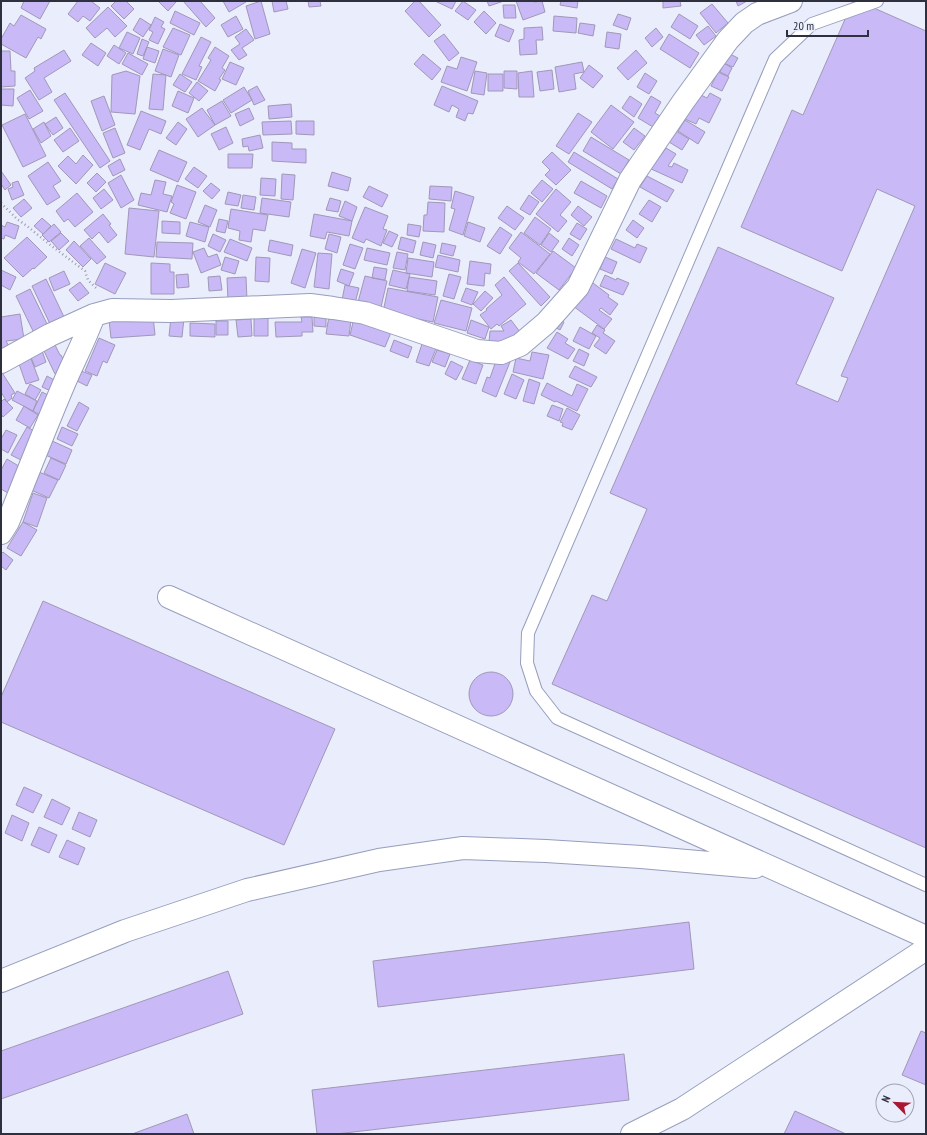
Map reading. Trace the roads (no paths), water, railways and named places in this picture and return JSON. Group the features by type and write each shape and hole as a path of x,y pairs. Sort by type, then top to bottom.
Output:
{"street":[{"path":"1,362 50,335 103,312 171,311 310,305 365,314 477,351 501,353 520,345 546,323 578,288 630,180 683,102 728,40 744,23 757,14 791,1"},
{"path":"1,533 8,522 64,384 87,334 103,312"},
{"path":"169,597 926,937"},
{"path":"1,981 126,930 247,890 379,860 463,848 641,857 772,868"},
{"path":"632,1134 682,1109 926,949"}],"lane":[{"path":"877,1 812,24 775,59 528,633 527,663 536,692 557,718 926,885"}]}
